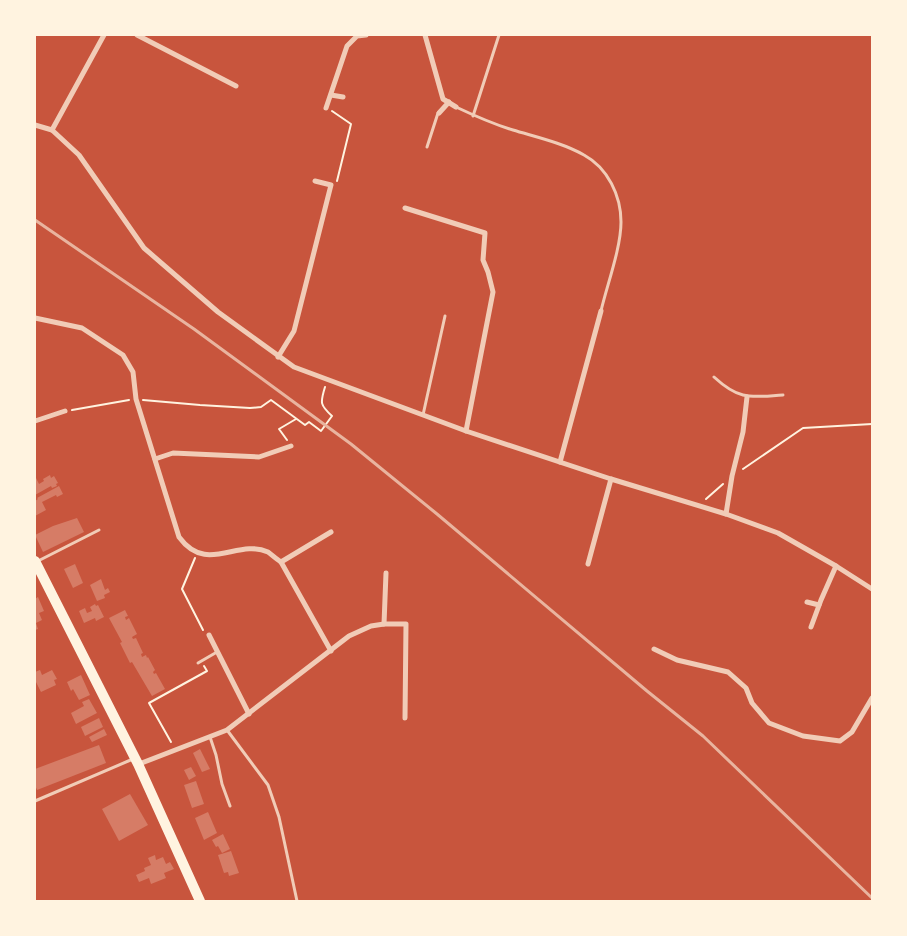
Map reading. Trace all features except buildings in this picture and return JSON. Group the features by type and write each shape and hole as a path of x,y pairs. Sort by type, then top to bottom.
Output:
{"main road":[{"path":"35,562 136,761 200,901"}],"street":[{"path":"52,130 104,35"},
{"path":"137,35 236,86"},
{"path":"326,108 347,46 357,36 366,35"},
{"path":"425,35 443,99 456,107"},
{"path":"331,95 343,97"},
{"path":"438,113 449,102"},
{"path":"35,125 52,130 79,155 144,248 218,312 294,367 466,431 611,479 726,514 778,533 872,588"},
{"path":"278,357 294,331 331,185 315,180"},
{"path":"406,208 485,233 483,260 493,292 466,431"},
{"path":"560,462 601,311"},
{"path":"35,318 82,328 122,355 133,372 136,399 179,537 186,547 197,553 217,554 255,550 267,552 280,562 331,651"},
{"path":"726,514 732,476 744,432 747,397"},
{"path":"35,421 65,411"},
{"path":"155,460 173,453 259,457 291,446"},
{"path":"588,564 611,479"},
{"path":"280,562 331,532"},
{"path":"812,627 819,605 836,566"},
{"path":"384,624 386,573"},
{"path":"807,602 819,605"},
{"path":"136,761 176,750 228,730 349,636 371,626 406,624 404,718"},
{"path":"209,635 249,714"},
{"path":"654,649 677,660 728,672 746,688 752,703 768,723 803,736 840,741 852,732 872,698"}],"lane":[{"path":"473,116 499,35"},
{"path":"456,107 484,121 586,155 600,168 612,184 620,203 621,224 601,311"},
{"path":"427,147 438,113"},
{"path":"423,415 444,316"},
{"path":"714,377 726,388 747,397 783,395"},
{"path":"35,562 99,530"},
{"path":"200,662 217,652"},
{"path":"228,730 268,785 279,818 297,901"},
{"path":"210,737 222,784 230,806"},
{"path":"35,801 136,761"}],"path":[{"path":"326,108 351,124 336,182 331,185"},
{"path":"65,411 136,399 250,408 261,407 271,400 305,425 309,422 321,431 332,416 322,407 321,399 327,380"},
{"path":"291,446 279,429 296,419"},
{"path":"699,506 732,476 802,428 872,424"},
{"path":"197,553 182,589 202,630 209,635"},
{"path":"176,750 149,703 207,671 200,662"}],"railway":[{"path":"35,220 194,329 351,444 703,736 872,898"}]}
